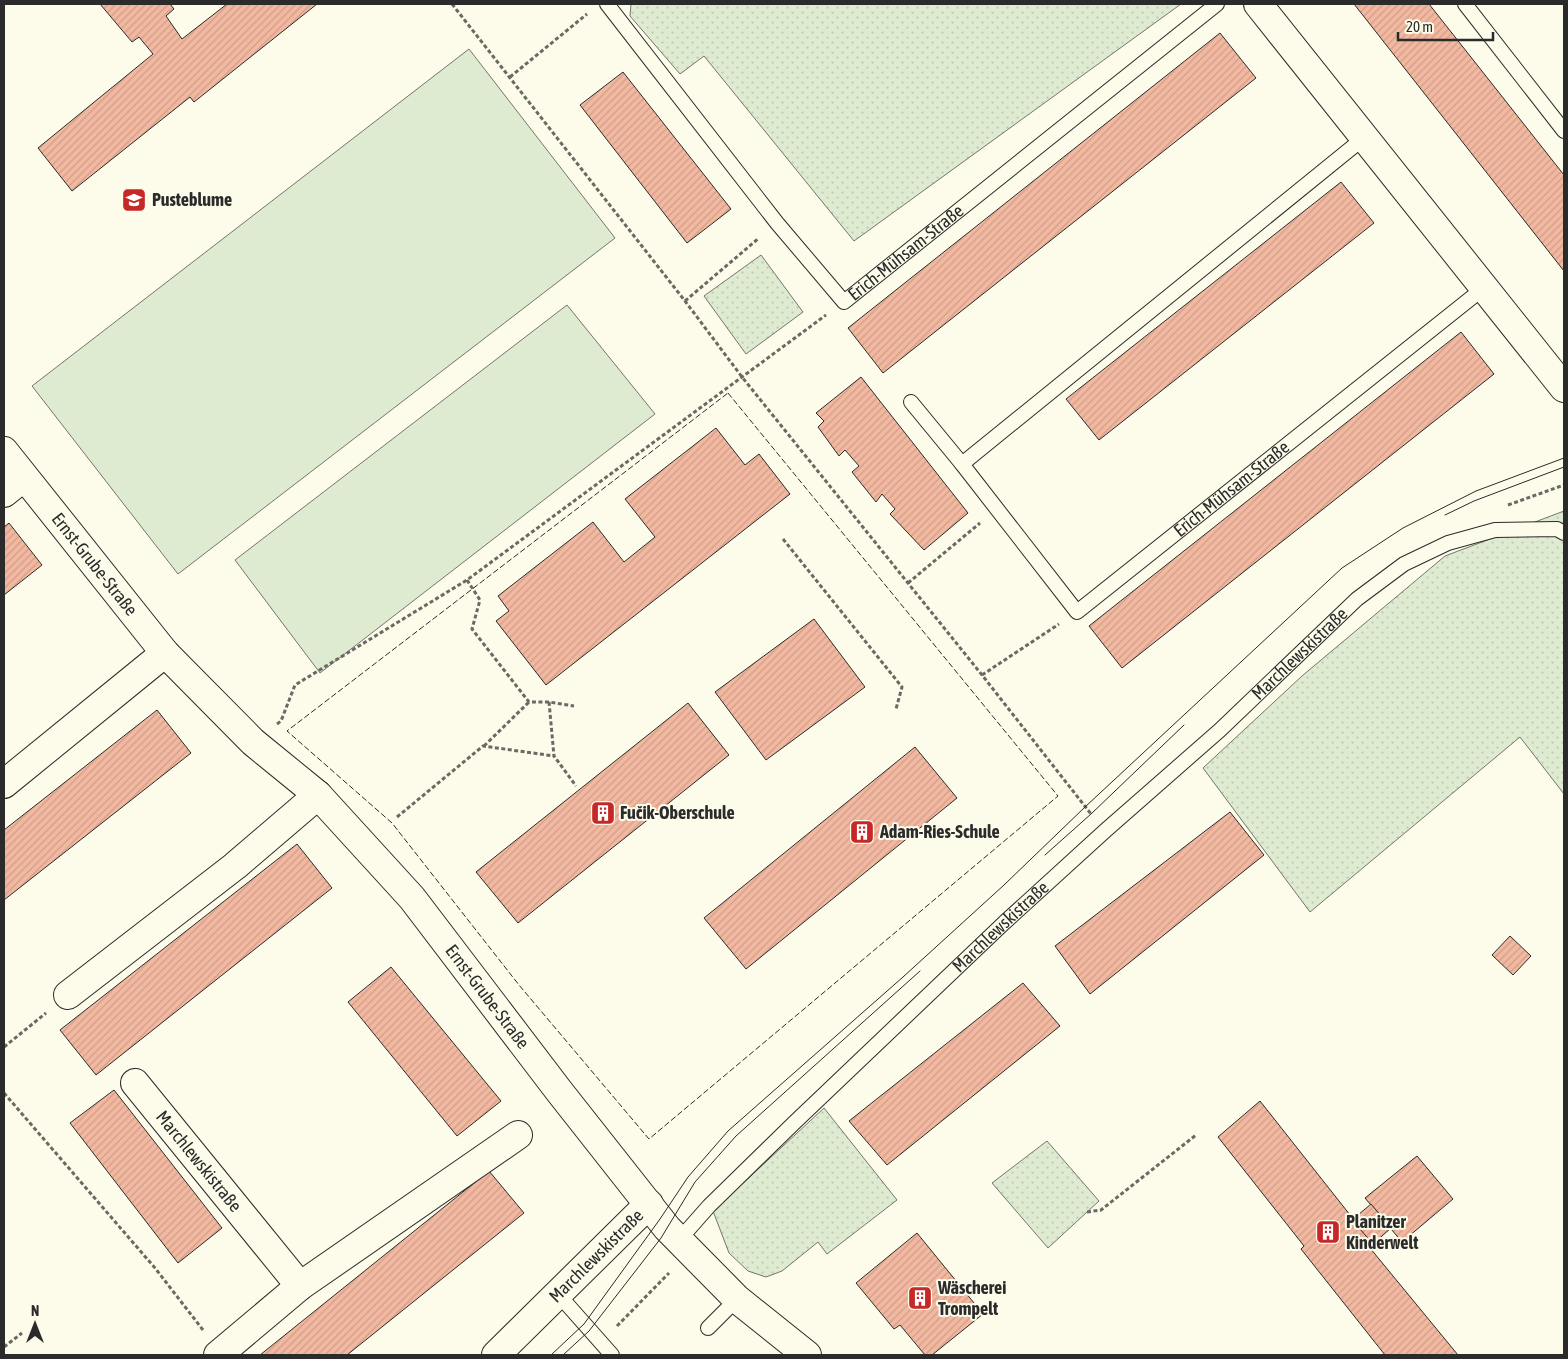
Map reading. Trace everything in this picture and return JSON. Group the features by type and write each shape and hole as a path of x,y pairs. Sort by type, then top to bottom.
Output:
{"street":[{"path":"1258,4 1564,386"},
{"name":"Ernst-Grube-Straße","path":"4,451 14,485 165,652 253,742 318,795 412,898 558,1091 649,1204"},
{"path":"4,784 165,652"},
{"path":"68,995 235,866 318,795"},
{"name":"Marchlewskistraße","path":"135,1083 300,1286"},
{"path":"219,1354 300,1286 518,1135"},
{"name":"Marchlewskistraße","path":"496,1355 649,1204 667,1228 679,1240"},
{"path":"679,1240 737,1299 807,1355"}],"lane":[{"name":"Erich-Mühsam-Straße","path":"607,4 777,223 844,302 1217,4"},
{"path":"1464,4 1564,131"},
{"path":"962,464 1365,137"},
{"name":"Erich-Mühsam-Straße","path":"1078,612 1485,287"},
{"path":"911,402 1078,612"},
{"name":"Marchlewskistraße","path":"679,1240 710,1206 795,1122 1005,922 1220,730 1357,598 1404,564 1448,543 1495,530 1557,529 1564,533"},
{"path":"558,1294 612,1355"},
{"path":"708,1328 737,1299"}],"path":[{"path":"452,4 685,301 742,377 982,675 1084,807 1106,830"},
{"path":"510,77 592,10"},
{"path":"685,301 777,223"},
{"path":"253,742 281,721 295,685 468,580 844,302"},
{"path":"1495,530 1494,510 1564,485"},
{"path":"908,583 998,509"},
{"path":"783,539 902,687 896,709"},
{"path":"468,580 480,600 472,629 529,702"},
{"path":"982,675 1078,612"},
{"path":"396,817 483,746 529,702 549,702 574,706"},
{"path":"549,702 554,756 576,786"},
{"path":"483,746 554,756"},
{"path":"4,1047 68,995"},
{"path":"4,1093 155,1268 219,1354"},
{"path":"1087,1212 1101,1210 1196,1135"},
{"path":"599,1342 676,1266 679,1240"},
{"path":"4,1346 22,1332"}],"green space":[{"path":"631,4 1181,4 854,241 704,56 680,74 630,16"},
{"path":"469,49 615,238 178,574 32,386"},
{"path":"761,255 803,312 746,354 704,296"},
{"path":"567,305 655,414 320,673 235,560"},
{"path":"1564,511 1564,794 1520,737 1310,912 1203,768 1302,676 1445,556"},
{"path":"824,1108 897,1200 827,1254 818,1242 782,1271 766,1277 748,1271 729,1253 713,1211"},
{"path":"1047,1141 1099,1201 1048,1248 992,1183"}],"building":[{"path":"100,4 170,4 174,9 166,16 182,39 227,4 317,4 194,102 190,97 72,191 38,148 153,54 139,37 132,42"},
{"path":"1354,4 1429,4 1564,175 1564,271"},
{"path":"1220,33 1256,78 883,373 848,328"},
{"path":"623,72 731,209 687,243 580,105"},
{"path":"1341,182 1374,223 1099,440 1066,399"},
{"path":"1461,332 1494,374 1122,668 1089,626"},
{"path":"861,377 968,513 924,550 890,514 895,509 882,494 876,502 852,472 859,466 845,450 839,456 818,427 824,421 816,413"},
{"path":"716,428 745,465 759,454 790,494 546,685 496,621 509,611 498,596 593,522 624,562 655,537 625,499"},
{"path":"9,523 42,565 4,595 4,527"},
{"path":"814,619 865,687 766,760 715,692"},
{"name":"Fučik-Oberschule","path":"688,703 729,755 518,923 476,872"},
{"path":"157,710 191,753 4,900 4,830"},
{"name":"Adam-Ries-Schule","path":"915,747 957,798 746,969 704,918"},
{"path":"1230,812 1264,855 1090,994 1055,946"},
{"path":"297,844 332,888 96,1075 60,1030"},
{"path":"1510,936 1531,956 1513,975 1492,955"},
{"path":"391,967 501,1101 457,1136 348,1002"},
{"path":"1023,983 1060,1026 887,1165 849,1121"},
{"path":"114,1090 222,1228 178,1263 70,1123"},
{"name":"Planitzer Kinderwelt","path":"1260,1101 1373,1244 1370,1248 1458,1355 1385,1355 1301,1249 1304,1246 1218,1137"},
{"path":"1417,1156 1453,1199 1402,1242 1365,1198"},
{"path":"489,1171 524,1213 347,1355 260,1355"},
{"path":"1371,1204 1391,1228 1373,1244 1352,1220"},
{"name":"Wäscherei Trompelt","path":"917,1233 983,1314 932,1355 925,1355 900,1325 894,1329 856,1283"}],"tram line":[{"path":"551,1355 584,1324 688,1177 728,1131 1004,885 1342,568 1403,528 1476,491 1564,458"},
{"path":"1445,515 1474,501 1564,467"},
{"path":"1045,855 1184,725"},
{"path":"563,1355 589,1331 661,1238 695,1182 736,1136 920,971"}],"fence":[{"path":"728,393 1058,796 649,1139 519,985 392,823 287,731 728,393"}],"place":[{"name":"Pusteblume","path":"134,200"},
{"name":"Fučik-Oberschule","path":"603,813"},
{"name":"Adam-Ries-Schule","path":"862,832"},
{"name":"Planitzer Kinderwelt","path":"1328,1232"},
{"name":"Wäscherei Trompelt","path":"920,1298"}]}
